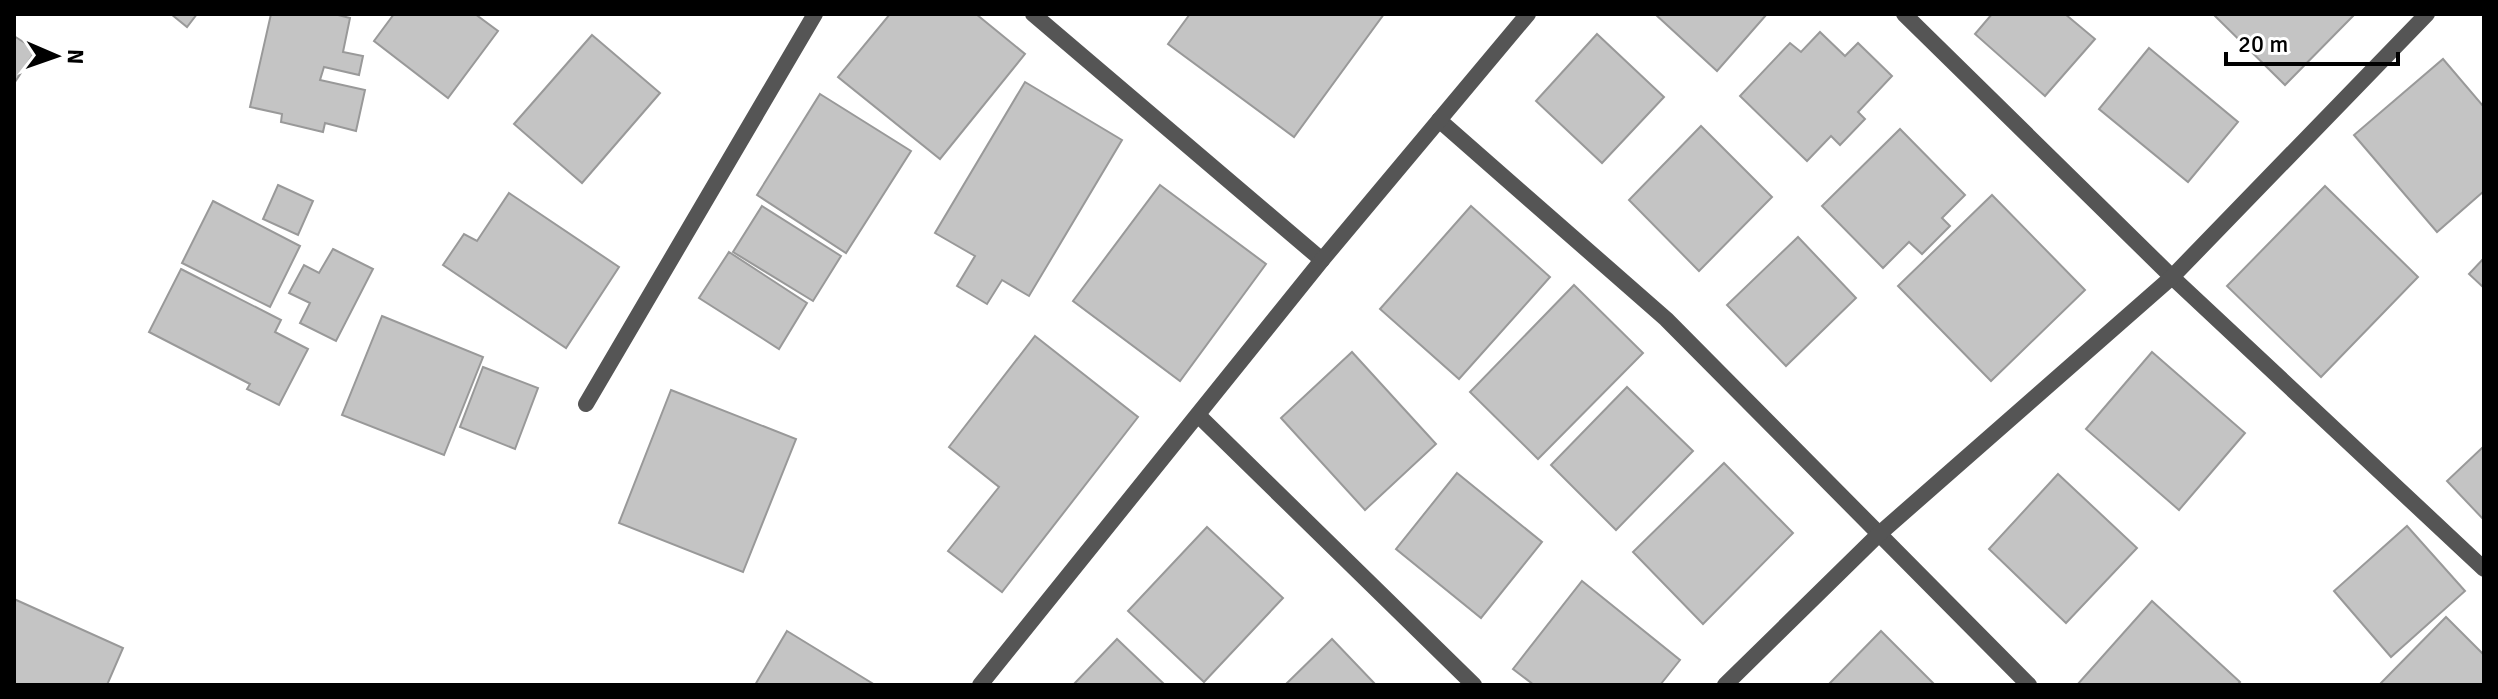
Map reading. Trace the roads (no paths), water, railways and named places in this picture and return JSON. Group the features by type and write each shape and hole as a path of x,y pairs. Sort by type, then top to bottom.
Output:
{"street":[{"path":"586,404 815,14"},
{"path":"1033,14 1322,260"},
{"path":"980,685 1322,260 1528,14"},
{"path":"1904,14 2172,277 2484,569"},
{"path":"1725,685 1878,535 2172,277 2427,14"},
{"path":"1439,120 1666,319 2029,685"},
{"path":"1198,415 1474,685"}]}
